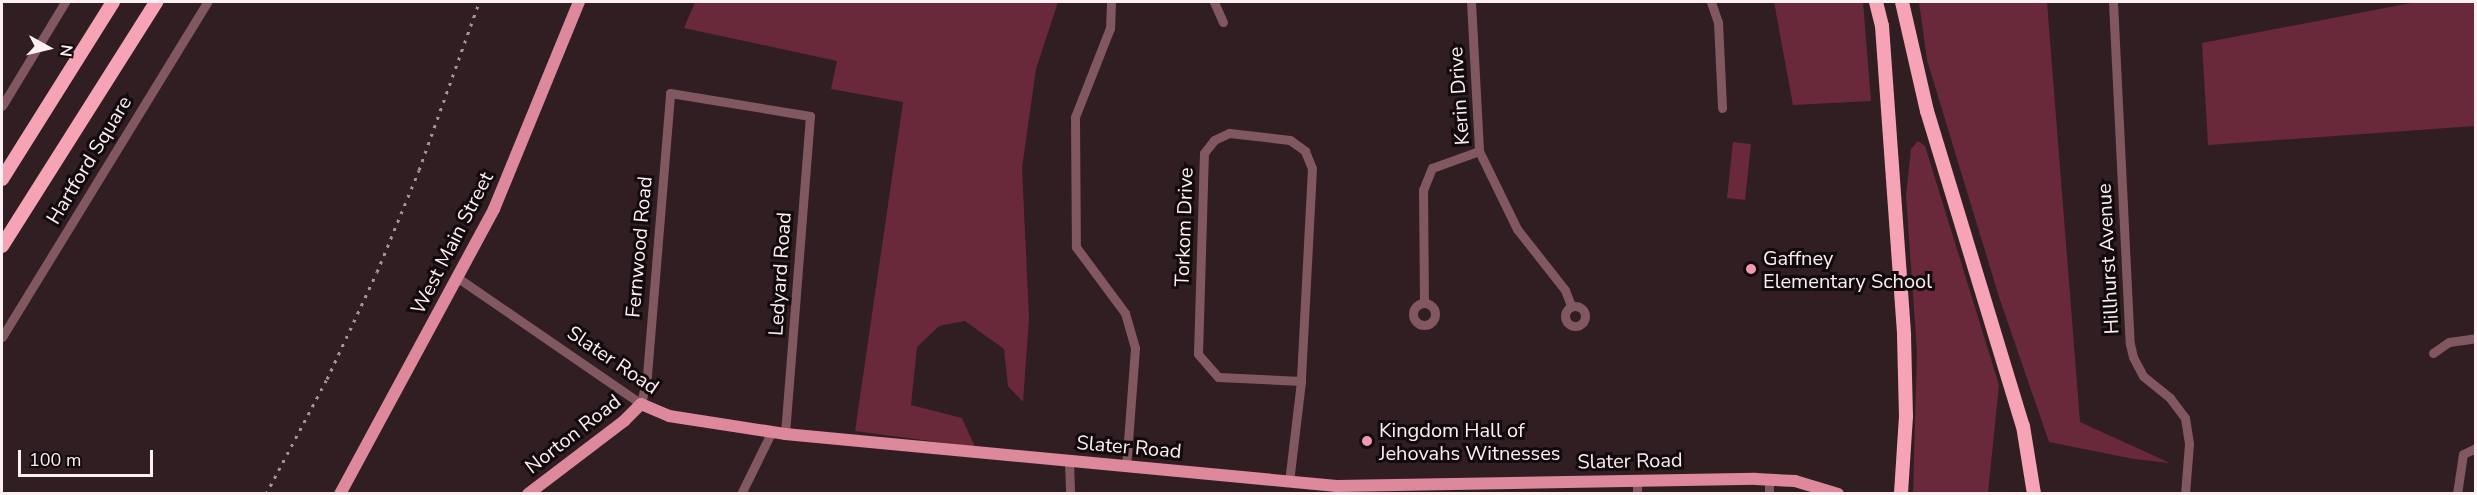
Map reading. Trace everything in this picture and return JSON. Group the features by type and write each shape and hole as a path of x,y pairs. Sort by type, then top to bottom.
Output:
{"highway":[{"path":"2,179 113,2"},
{"path":"2,246 156,2"},
{"path":"1876,2 1882,26"},
{"path":"1884,2 1882,26 1906,365 1906,435 1901,494"},
{"path":"1902,2 1927,111 2023,426 2034,494"}],"main road":[{"name":"West Main Street","path":"340,494 499,200 579,2"},
{"name":"Slater Road","path":"641,404 669,416 771,433 1355,490 1637,487 1769,479 1810,484 1838,494"},
{"name":"Norton Road","path":"528,494 624,421 641,404"}],"street":[{"path":"2,106 65,2"},
{"name":"Hartford Square","path":"2,337 207,2"},
{"path":"1112,2 1110,28 1075,117 1076,247 1125,313 1135,348 1126,467"},
{"path":"1214,2 1223,22"},
{"name":"Kerin Drive","path":"1471,2 1479,151 1518,229 1565,290 1571,306"},
{"path":"1711,2 1718,22 1722,108"},
{"name":"Hillhurst Avenue","path":"2113,2 2130,344 2133,357 2143,376 2170,398 2185,418 2189,444 2185,494"},
{"name":"Fernwood Road","path":"641,404 647,375 670,93 810,116"},
{"name":"Ledyard Road","path":"785,434 810,116"},
{"name":"Torkom Drive","path":"1289,482 1301,381 1312,168 1305,151 1290,140 1228,133 1214,140 1204,153 1198,354 1218,377 1301,381"},
{"path":"1424,303 1422,190 1432,168 1479,151"},
{"name":"Slater Road","path":"458,278 641,404"},
{"path":"2433,353 2449,342 2475,338"},
{"path":"741,494 771,433"},
{"path":"2457,494 2463,454 2475,448"},
{"path":"1069,461 1070,494"},
{"path":"1769,479 1769,494"}],"shaded area":[{"path":"695,2 1058,2 1036,69 1022,168 1029,318 1023,402 1008,386 1004,349 965,321 939,326 917,347 911,405 962,418 975,447 855,431 903,102 831,89 837,61 684,28"},
{"path":"1774,2 1863,2 1871,101 1793,105"},
{"path":"1919,2 2047,2 2080,422 2170,463 2134,459 2049,442 1999,297 1927,60"},
{"path":"2416,2 2475,2 2475,126 2208,145 2202,43"},
{"path":"1918,141 1925,146 1999,385 1988,493 1913,493 1917,352 1906,195 1911,149"},
{"path":"1733,142 1751,144 1745,200 1727,198"}],"railway":[{"path":"266,494 327,379 377,272 419,170 479,2"}],"place":[{"name":"Gaffney Elementary School","path":"1751,269"},
{"name":"Kingdom Hall of Jehovahs Witnesses","path":"1367,441"}]}
